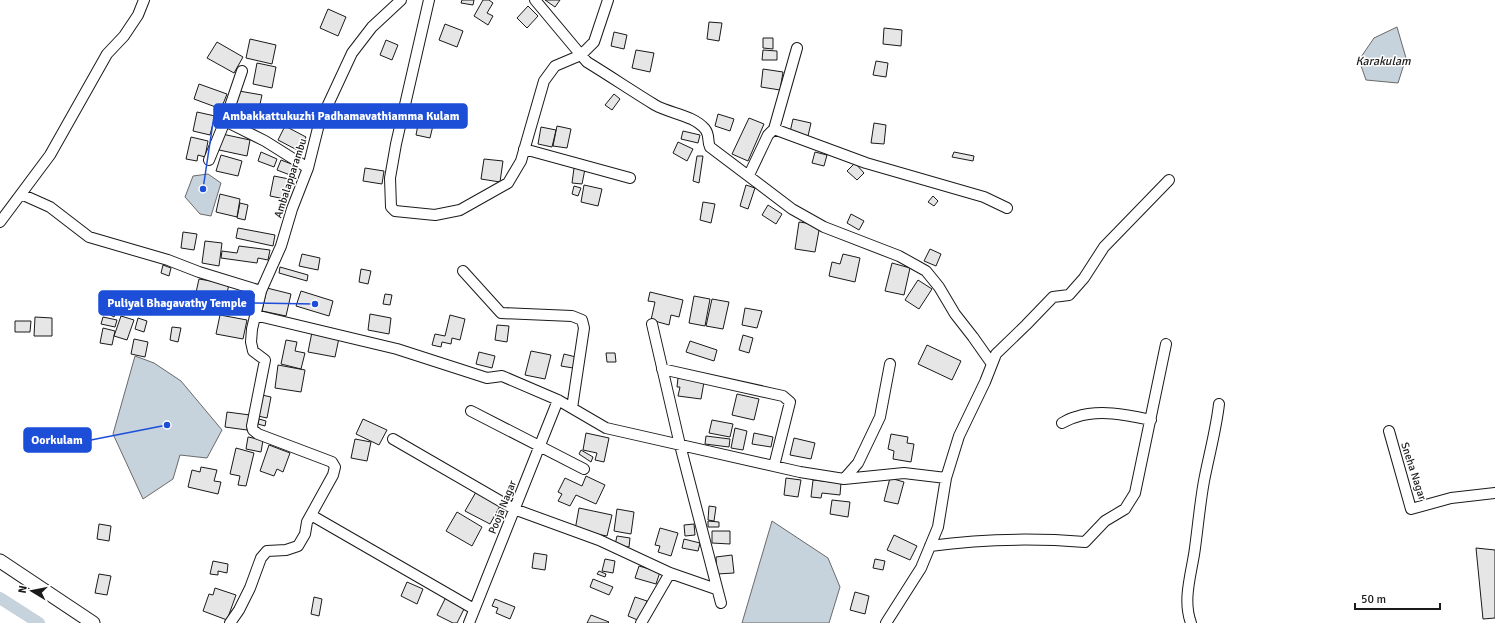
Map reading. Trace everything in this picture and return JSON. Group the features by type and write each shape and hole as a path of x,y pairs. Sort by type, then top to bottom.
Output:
{"street":[{"path":"0,222 50,155 107,54 124,36 138,15 144,0"},
{"name":"Ambalapparambu","path":"311,515 333,475 335,467 332,462 258,434 253,430 252,426 265,360 253,351 251,342 252,329 261,291 281,246 292,208 308,168 319,124 352,53 372,27 401,0"},
{"path":"429,0 396,144 390,178 391,207 395,211 435,215 460,210 508,184 521,161 544,81 555,66 581,55 594,42 608,0"},
{"path":"535,0 587,62 657,106 693,120 707,132 710,147 792,208 824,228 899,256 926,271 939,287 955,314 973,336 992,364"},
{"path":"749,175 768,135 774,129 797,48"},
{"path":"209,160 225,121 242,71"},
{"path":"225,121 264,141 308,168"},
{"path":"774,129 866,163 984,197 1007,208"},
{"path":"524,149 630,178"},
{"path":"886,623 920,568 938,527 946,478 959,436 996,354 1026,326 1053,297 1069,295 1084,278 1104,247 1169,180"},
{"path":"21,194 50,207 89,237 168,260 200,272 261,291"},
{"path":"463,271 501,313 572,316 582,320 584,328 572,408"},
{"path":"256,315 397,349 487,378 502,376 558,400 606,428 800,472 844,479 904,473 946,478"},
{"path":"652,324 680,445 716,589 721,603"},
{"path":"930,546 955,542 1046,539 1085,542 1105,521 1125,509 1135,493 1166,344"},
{"path":"844,479 858,463 880,417 890,364"},
{"path":"662,369 783,396 790,402 774,466"},
{"name":"Pooja Nagar","path":"469,623 558,400"},
{"path":"1191,623 1188,616 1188,587 1201,498 1220,404"},
{"path":"471,411 584,469"},
{"path":"1062,423 1076,417 1095,414 1121,414 1151,420"},
{"name":"Sneha Nagar","path":"1388,431 1411,509 1451,498 1495,493"},
{"path":"392,439 514,509 599,540 670,573 716,589"},
{"path":"230,623 239,610 250,588 261,558 268,551 286,550 298,546 305,534 307,522 311,515 474,610"},
{"path":"0,561 93,623"},
{"path":"641,623 670,573"}],"water":[{"name":"Karakulam","path":"1397,27 1406,58 1398,83 1366,80 1359,60 1374,38"},
{"path":"208,174 221,183 211,216 200,214 185,197 193,176"},
{"path":"135,356 154,363 181,381 222,430 207,458 180,455 173,479 143,499 113,434"},
{"path":"772,521 828,558 840,587 829,623 742,623"}],"building":[{"path":"462,0 474,0 473,5 461,3"},
{"path":"483,0 489,0 493,3 487,13 493,16 488,25 474,16"},
{"path":"545,0 560,0 555,7"},
{"path":"528,6 538,16 527,28 517,18"},
{"path":"328,9 346,17 338,36 320,28"},
{"path":"709,22 722,23 719,41 707,39"},
{"path":"445,24 463,31 457,47 439,40"},
{"path":"884,28 902,30 901,46 883,44"},
{"path":"614,32 627,35 624,49 611,46"},
{"path":"763,38 773,38 773,49 763,48"},
{"path":"250,39 276,45 272,64 246,58"},
{"path":"386,40 398,45 392,60 380,55"},
{"path":"217,42 243,57 234,73 207,58"},
{"path":"636,50 654,53 650,72 632,68"},
{"path":"763,50 777,51 777,60 762,60"},
{"path":"876,61 888,63 886,77 873,75"},
{"path":"257,63 276,67 272,88 253,84"},
{"path":"763,69 783,72 780,90 761,87"},
{"path":"199,84 227,94 221,109 194,99"},
{"path":"239,91 262,95 257,118 234,113"},
{"path":"614,94 620,99 612,110 605,105"},
{"path":"197,112 215,116 210,135 193,131"},
{"path":"420,114 435,117 430,138 416,135"},
{"path":"718,114 734,119 730,131 715,126"},
{"path":"749,118 764,124 748,161 732,154"},
{"path":"793,119 811,123 808,136 790,132"},
{"path":"874,123 886,125 884,144 871,143"},
{"path":"285,126 306,137 299,151 278,140"},
{"path":"557,126 571,129 567,148 553,146"},
{"path":"541,127 556,130 552,147 538,144"},
{"path":"683,131 700,135 698,143 681,139"},
{"path":"222,134 250,140 247,156 219,150"},
{"path":"191,137 208,141 205,157 198,155 197,161 186,159"},
{"path":"678,142 693,149 687,161 673,153"},
{"path":"261,152 277,159 274,167 258,161"},
{"path":"815,152 827,155 824,166 812,163"},
{"path":"954,152 974,156 973,161 952,157"},
{"path":"221,155 242,161 238,176 216,171"},
{"path":"697,156 703,156 699,183 693,181"},
{"path":"484,159 503,161 500,182 481,179"},
{"path":"281,160 294,165 290,175 277,170"},
{"path":"855,163 864,173 857,180 847,171"},
{"path":"365,168 384,171 382,184 363,181"},
{"path":"574,168 585,169 582,184 572,183"},
{"path":"274,176 289,179 285,199 270,196"},
{"path":"584,185 602,189 598,206 581,202"},
{"path":"746,185 755,188 748,209 740,206"},
{"path":"574,186 581,188 578,196 572,194"},
{"path":"220,194 240,199 237,217 216,212"},
{"path":"933,196 938,201 934,206 928,202"},
{"path":"703,202 715,204 711,223 700,220"},
{"path":"240,203 248,205 245,220 237,218"},
{"path":"768,205 782,214 776,224 762,215"},
{"path":"851,214 864,221 859,230 847,223"},
{"path":"799,222 820,225 815,252 795,249"},
{"path":"238,228 275,235 273,246 236,238"},
{"path":"183,232 197,234 194,250 181,248"},
{"path":"205,241 222,243 219,266 202,263"},
{"path":"239,246 270,250 268,260 258,258 257,263 221,258 222,251 237,253"},
{"path":"930,249 941,254 936,266 924,261"},
{"path":"302,254 320,258 318,270 299,266"},
{"path":"843,254 860,258 855,282 829,276 832,262 840,264"},
{"path":"892,263 910,268 904,295 885,291"},
{"path":"163,265 171,268 169,276 161,273"},
{"path":"280,267 308,275 307,281 279,273"},
{"path":"361,269 371,271 368,284 359,282"},
{"path":"199,279 229,284 223,312 193,306"},
{"path":"918,280 932,289 919,309 905,300"},
{"path":"267,288 291,294 286,316 262,311"},
{"path":"301,291 333,301 329,316 296,306"},
{"path":"650,292 683,300 679,317 671,315 669,325 651,320 655,302 648,301"},
{"path":"385,294 392,295 390,305 383,304"},
{"path":"694,296 710,299 705,326 689,323"},
{"path":"712,299 729,302 723,329 706,326"},
{"path":"106,303 118,309 114,317 103,311"},
{"path":"745,308 762,311 757,328 742,325"},
{"path":"370,314 391,318 389,334 368,330"},
{"path":"220,315 247,320 243,339 216,334"},
{"path":"450,315 465,319 460,340 452,338 451,344 442,342 441,347 432,345 435,334 445,336"},
{"path":"121,316 134,320 127,340 114,336"},
{"path":"35,317 52,318 52,336 34,336"},
{"path":"103,317 117,320 115,327 101,324"},
{"path":"138,318 147,321 144,332 135,329"},
{"path":"15,321 31,321 30,332 15,332"},
{"path":"497,325 509,326 507,342 495,340"},
{"path":"172,327 181,328 178,342 170,340"},
{"path":"103,328 115,331 112,345 100,343"},
{"path":"312,332 339,338 335,357 308,352"},
{"path":"743,335 753,338 749,353 739,350"},
{"path":"134,339 148,342 145,357 131,354"},
{"path":"286,340 297,342 295,351 305,353 301,369 281,364"},
{"path":"690,341 717,350 714,361 686,352"},
{"path":"927,345 961,361 952,380 918,364"},
{"path":"531,351 551,355 545,379 525,375"},
{"path":"479,352 495,356 492,368 476,364"},
{"path":"606,353 615,353 616,362 607,362"},
{"path":"564,354 576,357 573,368 561,366"},
{"path":"278,365 305,370 301,392 275,388"},
{"path":"678,378 704,382 701,399 678,396 680,387 677,387"},
{"path":"737,394 759,399 754,420 732,415"},
{"path":"262,395 271,397 267,418 258,416"},
{"path":"227,412 250,415 247,430 225,427"},
{"path":"259,419 266,421 265,426 258,424"},
{"path":"363,419 387,430 379,445 356,434"},
{"path":"712,420 733,424 730,437 709,433"},
{"path":"735,428 747,431 743,450 731,448"},
{"path":"586,433 609,438 604,462 595,460 597,453 583,450"},
{"path":"754,433 773,437 771,447 752,444"},
{"path":"891,434 908,437 907,443 914,444 911,462 893,459 894,451 888,449"},
{"path":"706,436 730,439 729,447 705,444"},
{"path":"248,437 263,440 261,452 246,449"},
{"path":"794,438 815,443 811,459 790,455"},
{"path":"355,439 371,442 367,461 351,458"},
{"path":"269,445 290,453 283,472 277,469 274,476 260,471"},
{"path":"236,448 254,453 246,486 238,485 240,476 230,474"},
{"path":"581,450 593,457 591,462 579,454"},
{"path":"201,467 217,470 214,481 221,482 218,494 188,487 192,470 200,472"},
{"path":"586,476 605,485 596,504 576,495 570,506 558,501 562,494 558,492 565,478 582,486"},
{"path":"786,478 801,480 798,497 784,495"},
{"path":"890,478 904,482 898,504 884,501"},
{"path":"813,480 841,483 840,495 822,493 821,498 811,497"},
{"path":"476,492 500,506 490,524 465,511"},
{"path":"832,500 850,502 848,517 830,514"},
{"path":"709,506 716,507 714,521 708,520"},
{"path":"579,508 612,515 607,536 575,530"},
{"path":"617,509 634,512 631,534 614,531"},
{"path":"457,512 482,527 472,546 446,531"},
{"path":"708,521 719,522 719,527 708,527"},
{"path":"99,524 111,526 109,541 97,539"},
{"path":"694,524 695,535 685,536 684,525"},
{"path":"660,528 678,533 671,556 658,552 660,546 655,545"},
{"path":"712,531 730,531 730,544 712,543"},
{"path":"894,535 917,546 910,560 887,550"},
{"path":"617,536 630,538 629,547 615,545"},
{"path":"684,539 700,543 698,551 682,548"},
{"path":"1476,548 1495,550 1495,618 1483,619"},
{"path":"534,553 547,555 545,570 532,568"},
{"path":"732,555 734,573 717,574 716,557"},
{"path":"605,559 615,561 613,573 602,571"},
{"path":"875,559 885,561 883,570 873,568"},
{"path":"213,561 228,564 227,573 218,571 218,575 210,574"},
{"path":"639,566 660,572 656,584 635,578"},
{"path":"599,571 606,574 605,577 597,574"},
{"path":"99,574 111,576 107,595 95,593"},
{"path":"593,579 613,587 609,595 590,587"},
{"path":"407,582 423,589 417,604 401,596"},
{"path":"215,588 236,595 227,620 203,611 209,594 213,595"},
{"path":"855,592 869,596 865,614 850,610"},
{"path":"314,597 322,599 319,616 311,614"},
{"path":"446,597 465,607 457,623 453,623 437,615"},
{"path":"635,597 647,601 640,621 628,616"},
{"path":"495,599 515,607 510,619 496,613 498,608 492,606"},
{"path":"591,615 609,622 587,623"}],"waterway":[{"path":"0,598 39,623"}],"place":[{"name":"Ambakkattukuzhi Padhamavathiamma Kulam","path":"203,189"},
{"name":"Puliyal Bhagavathy Temple","path":"315,304"},
{"name":"Oorkulam","path":"167,425"}]}
